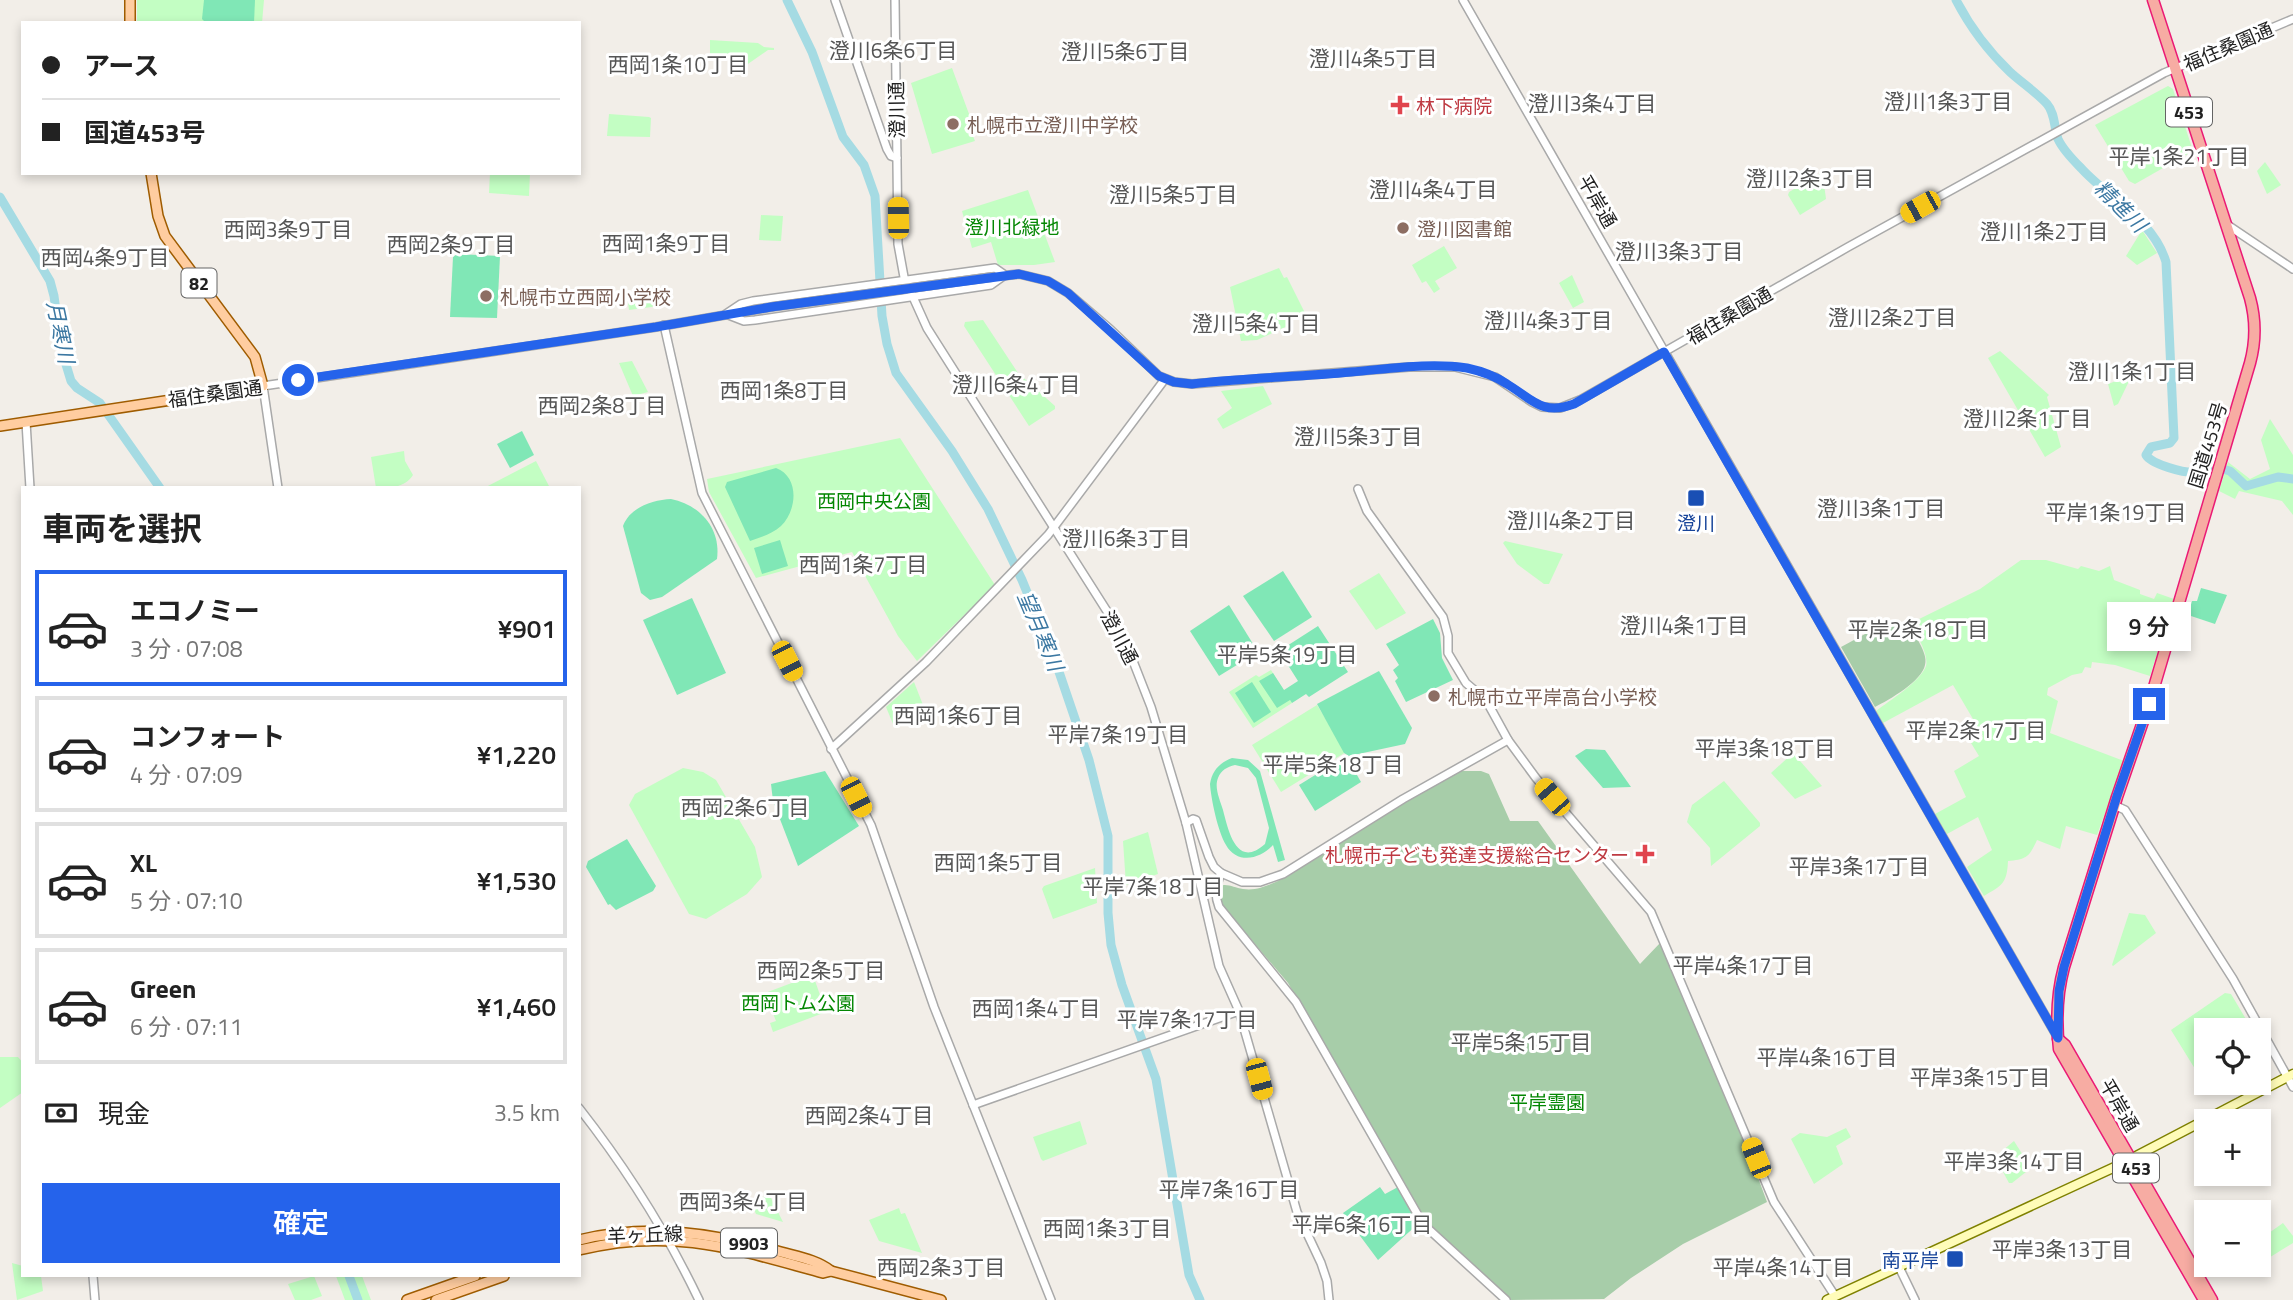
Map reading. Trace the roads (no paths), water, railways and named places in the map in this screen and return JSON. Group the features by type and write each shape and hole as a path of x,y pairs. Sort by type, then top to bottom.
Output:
{"highway":[{"name":"453","path":"2152,0 2226,224"},
{"name":"国道453号","path":"2058,1038 2062,973 2180,601 2253,352 2253,308 2226,224"},
{"name":"平岸通","path":"2058,1038 2059,1049 2212,1300"},
{"name":"平岸通","path":"2128,1161 2204,1300"}],"main road":[{"path":"130,0 130,21"},
{"name":"82","path":"151,175 158,216 165,236 254,357 263,386"},
{"name":"福住桑園通","path":"0,426 263,386"},
{"name":"453","path":"1831,1298 2128,1161 2290,1076"},
{"name":"羊ヶ丘線","path":"581,1240 600,1235 699,1233 745,1242 821,1263 831,1271 942,1300"},
{"name":"羊ヶ丘線","path":"581,1250 665,1235"},
{"path":"407,1300 472,1277"},
{"path":"436,1300 501,1277"}],"street":[{"path":"835,0 887,149 891,156 897,158"},
{"name":"澄川通","path":"895,0 898,244 903,281 927,328 1124,638 1152,707 1186,823 1219,966 1239,1011 1297,1212 1321,1263 1329,1300"},
{"name":"平岸通","path":"1463,0 2058,1038"},
{"name":"福住桑園通","path":"263,386 664,326 771,307 1005,275 1031,276 1056,285 1111,330 1159,376 1166,379 1192,384 1409,367 1455,367 1489,375 1510,385 1535,404 1546,408 1560,408 1574,404 2056,132 2175,68 2293,19"},
{"path":"2226,224 2293,269"},
{"path":"995,268 1005,275 991,285 744,320 726,314 741,303 995,268"},
{"path":"664,326 702,493 871,825 934,1007 1051,1300"},
{"path":"831,749 926,662 1054,528 1166,379"},
{"path":"263,386 278,486"},
{"path":"26,422 30,486"},
{"path":"1357,489 1367,511 1443,617 1448,636 1448,653 1466,683 1486,699 1508,740 1536,778 1651,912 1774,1202 1831,1298"},
{"path":"1186,823 1196,820 1209,858 1221,873 1242,882 1260,882 1283,874 1403,799 1508,740"},
{"path":"2114,805 2125,810 2222,963 2290,1076 2293,1087"},
{"path":"1221,873 1216,884 1215,897 1219,907 1296,1002 1423,1224 1506,1300"},
{"path":"973,1105 1239,1011"},
{"path":"581,1111 632,1179 699,1300"},
{"path":"1899,1267 1915,1300"},
{"path":"93,1277 95,1300"}],"waterway":[{"name":"望月寒川","path":"787,0 812,52 843,137 864,165 875,196 882,316 896,373 952,451 988,509 1022,580 1056,663 1089,760 1108,836 1108,913 1111,945 1122,985 1156,1079 1189,1275 1200,1300"},
{"name":"精進川","path":"1956,0 1973,29 1994,56 2050,108 2058,139 2068,155 2129,210 2160,247 2166,262 2174,438 2170,443 2151,447 2146,455 2154,462 2177,470 2197,472 2208,468"},
{"name":"月寒川","path":"0,197 50,281 61,348 71,381 100,403 159,486"},
{"name":"精進川","path":"2226,470 2246,486 2278,477 2293,479"},
{"name":"月寒川","path":"349,1277 358,1300"}],"place":[{"name":"林下病院","path":"1400,105"},
{"name":"札幌市立澄川中学校","path":"953,124"},
{"name":"澄川図書館","path":"1403,228"},
{"name":"札幌市立西岡小学校","path":"486,296"},
{"name":"澄川","path":"1696,498"},
{"name":"札幌市立平岸高台小学校","path":"1434,696"},
{"name":"札幌市子ども発達支援総合センター","path":"1645,854"},
{"name":"南平岸","path":"1955,1259"}],"district":[{"name":"澄川6条6丁目","path":"893,50"},
{"name":"澄川5条6丁目","path":"1125,51"},
{"name":"澄川4条5丁目","path":"1373,58"},
{"name":"西岡1条10丁目","path":"678,64"},
{"name":"澄川1条3丁目","path":"1948,101"},
{"name":"澄川3条4丁目","path":"1592,103"},
{"name":"平岸1条21丁目","path":"2179,156"},
{"name":"澄川2条3丁目","path":"1810,178"},
{"name":"澄川4条4丁目","path":"1433,189"},
{"name":"澄川5条5丁目","path":"1173,194"},
{"name":"西岡3条9丁目","path":"288,229"},
{"name":"澄川1条2丁目","path":"2044,231"},
{"name":"西岡1条9丁目","path":"666,243"},
{"name":"西岡2条9丁目","path":"451,244"},
{"name":"澄川3条3丁目","path":"1679,251"},
{"name":"西岡4条9丁目","path":"105,257"},
{"name":"澄川2条2丁目","path":"1892,317"},
{"name":"澄川4条3丁目","path":"1548,320"},
{"name":"澄川5条4丁目","path":"1256,323"},
{"name":"澄川1条1丁目","path":"2132,371"},
{"name":"澄川6条4丁目","path":"1016,384"},
{"name":"西岡1条8丁目","path":"784,390"},
{"name":"西岡2条8丁目","path":"602,405"},
{"name":"澄川2条1丁目","path":"2027,418"},
{"name":"澄川5条3丁目","path":"1358,436"},
{"name":"澄川3条1丁目","path":"1881,508"},
{"name":"平岸1条19丁目","path":"2116,512"},
{"name":"澄川4条2丁目","path":"1571,520"},
{"name":"澄川6条3丁目","path":"1126,538"},
{"name":"西岡1条7丁目","path":"863,564"},
{"name":"澄川4条1丁目","path":"1684,625"},
{"name":"平岸2条18丁目","path":"1918,629"},
{"name":"平岸5条19丁目","path":"1287,654"},
{"name":"西岡1条6丁目","path":"958,715"},
{"name":"平岸2条17丁目","path":"1976,730"},
{"name":"平岸7条19丁目","path":"1118,734"},
{"name":"平岸3条18丁目","path":"1765,748"},
{"name":"平岸5条18丁目","path":"1333,764"},
{"name":"西岡2条6丁目","path":"745,807"},
{"name":"西岡1条5丁目","path":"998,862"},
{"name":"平岸3条17丁目","path":"1859,866"},
{"name":"平岸7条18丁目","path":"1153,886"},
{"name":"平岸4条17丁目","path":"1743,965"},
{"name":"西岡2条5丁目","path":"821,970"},
{"name":"西岡1条4丁目","path":"1036,1008"},
{"name":"平岸7条17丁目","path":"1187,1019"},
{"name":"平岸5条15丁目","path":"1521,1042"},
{"name":"平岸4条16丁目","path":"1827,1057"},
{"name":"平岸3条15丁目","path":"1980,1077"},
{"name":"西岡2条4丁目","path":"869,1115"},
{"name":"平岸3条14丁目","path":"2014,1161"},
{"name":"平岸7条16丁目","path":"1229,1189"},
{"name":"西岡3条4丁目","path":"743,1201"},
{"name":"平岸6条16丁目","path":"1362,1224"},
{"name":"西岡1条3丁目","path":"1107,1228"},
{"name":"平岸3条13丁目","path":"2062,1249"},
{"name":"西岡2条3丁目","path":"941,1267"},
{"name":"平岸4条14丁目","path":"1783,1267"}],"park label":[{"name":"澄川北緑地","path":"1012,226"},
{"name":"西岡中央公園","path":"874,500"},
{"name":"西岡トム公園","path":"798,1002"},
{"name":"平岸霊園","path":"1547,1101"}]}
